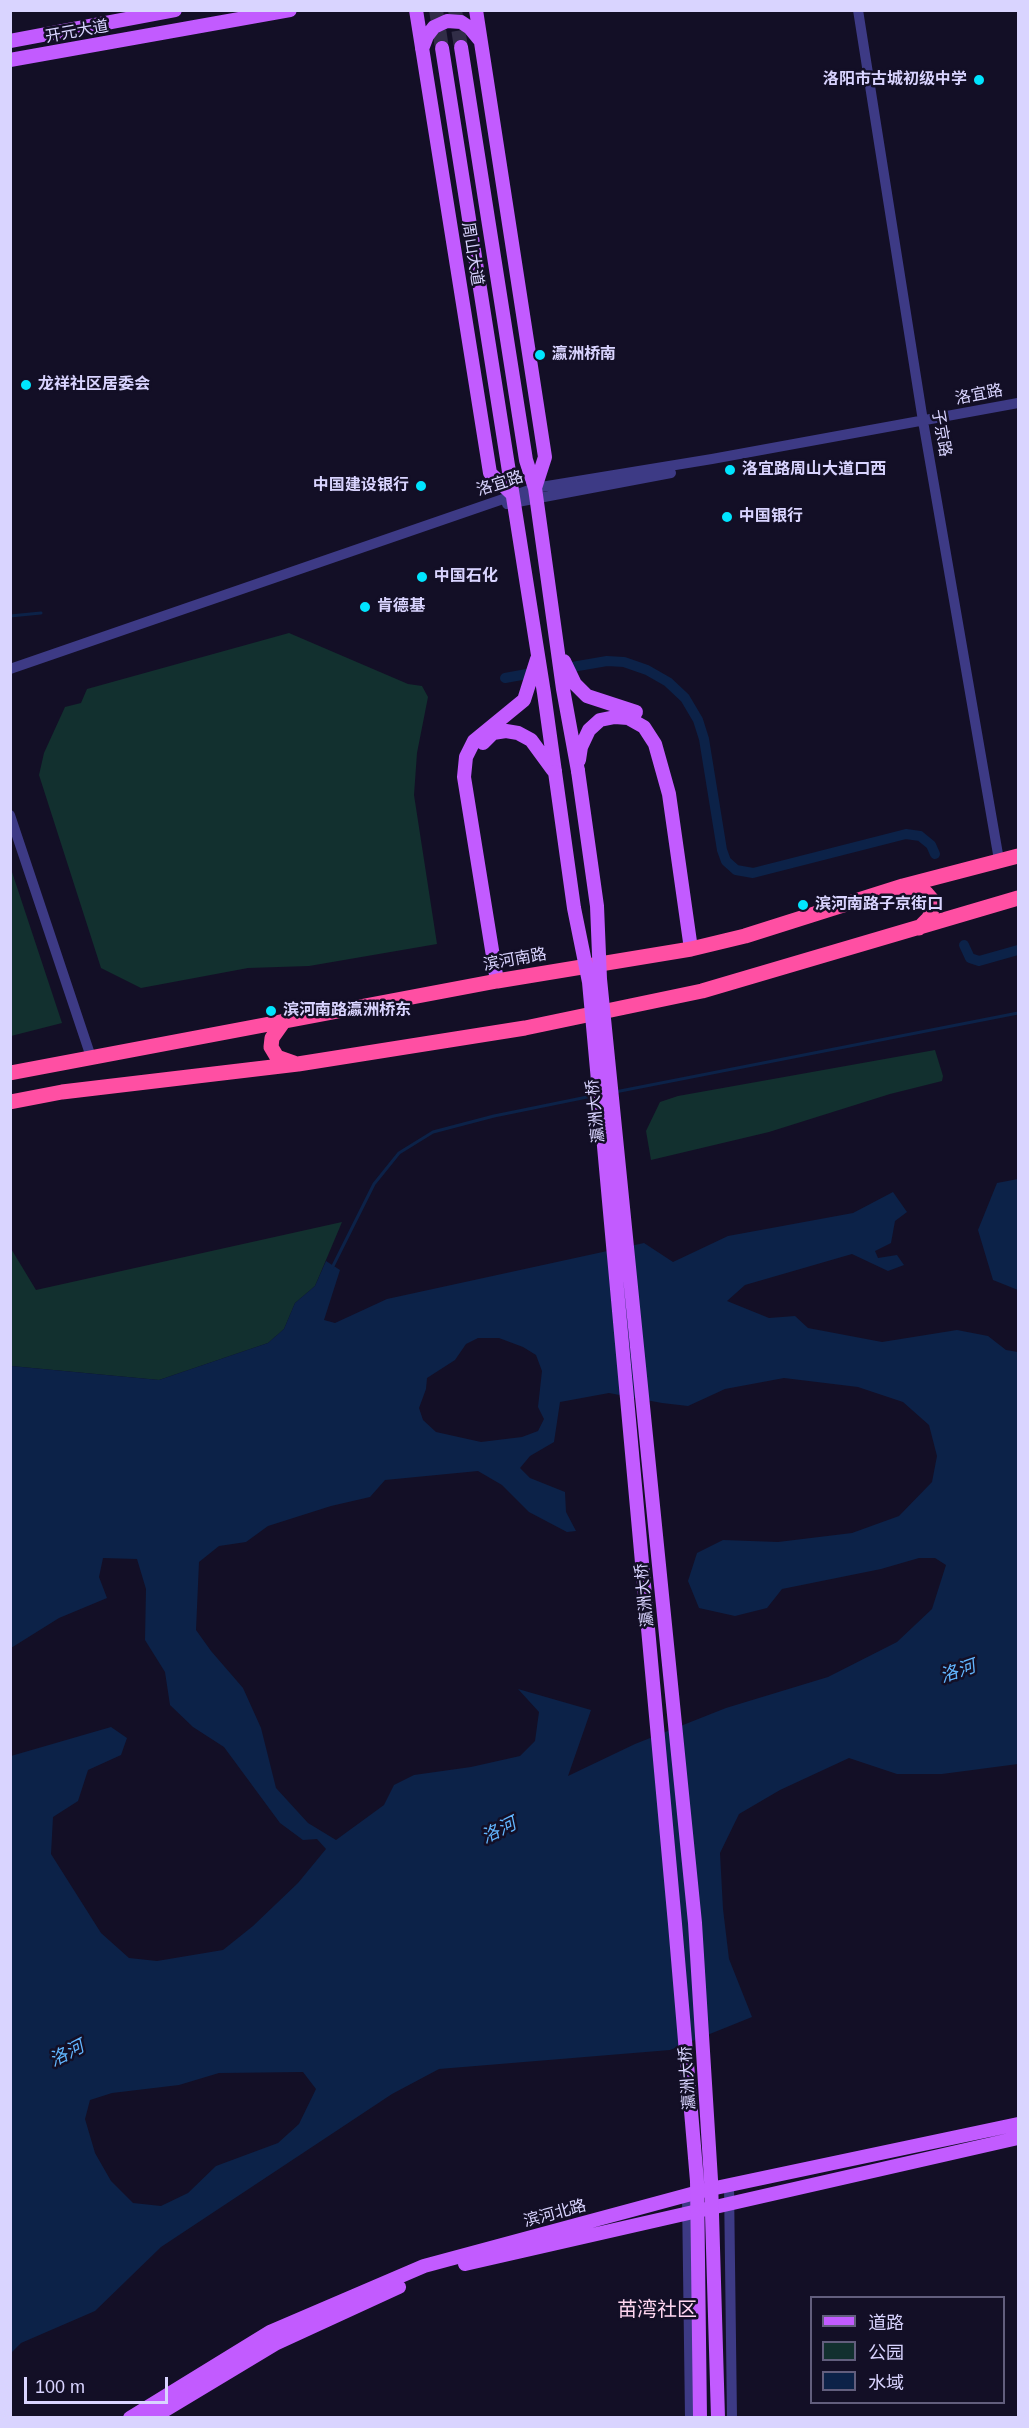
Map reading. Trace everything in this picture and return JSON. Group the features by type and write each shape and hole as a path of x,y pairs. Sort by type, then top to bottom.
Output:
{"highway":[{"name":"滨河南路","path":"10,1073 497,981 692,949 745,936 903,886 1018,856"},
{"path":"903,886 926,893 932,900 933,907 919,929"},
{"path":"10,1102 62,1092 297,1064 525,1028 702,992 919,929 1018,897"},
{"path":"284,1021 272,1038 271,1047 277,1057 297,1064"}],"main road":[{"name":"开元大道","path":"10,41 175,10"},
{"name":"开元大道","path":"10,60 290,10"},
{"name":"周山大道","path":"416,10 490,473 512,498"},
{"name":"周山大道","path":"476,10 545,457 535,493"},
{"path":"422,49 427,36 434,27 447,21 461,22 470,28 480,41"},
{"name":"周山大道","path":"461,47 526,460 535,493 578,771"},
{"name":"周山大道","path":"442,48 555,772"},
{"path":"559,649 575,684 588,696 643,716 653,726 664,748 692,949"},
{"path":"497,981 464,777 466,757 474,741 524,700 538,654"},
{"path":"578,771 581,747 589,730 600,720 615,717 628,718 644,727 655,744 669,794"},
{"path":"470,803 472,766 476,753 484,741 493,734 506,731 518,733 531,740 555,772"},
{"name":"瀛洲大桥","path":"578,771 597,906 600,979 695,1923 711,2180 718,2418"},
{"name":"瀛洲大桥","path":"555,772 574,908 588,982 677,1948 697,2181 700,2418"},
{"name":"滨河北路","path":"130,2418 270,2332 424,2266 687,2195 1018,2124"},
{"name":"滨河北路","path":"152,2418 275,2344 431,2272 1018,2138"}],"street":[{"name":"子京路","path":"858,10 924,425 999,860"},
{"name":"洛宜路","path":"924,425 1018,403"},
{"name":"洛宜路","path":"10,669 512,498 1018,410"},
{"name":"洛宜路","path":"10,676 512,498"},
{"path":"10,815 91,1057"},
{"path":"729,2185 732,2418"},
{"path":"687,2195 690,2418"}],"green space":[{"path":"289,633 408,684 422,686 428,697 417,753 414,795 437,944 309,966 248,968 141,988 101,968 39,775 44,753 65,707 81,703 87,689"},
{"path":"11,869 62,1023 10,1036"},
{"path":"935,1050 943,1076 942,1081 890,1094 769,1132 651,1160 646,1131 660,1102 678,1096"},
{"path":"342,1222 315,1286 295,1303 284,1329 268,1343 159,1380 11,1366 10,1247 36,1290"}],"water":[{"path":"1018,1179 1018,1290 993,1280 978,1230 997,1183"},
{"name":"洛河","path":"893,1192 907,1212 895,1221 891,1243 875,1251 878,1258 897,1255 904,1265 888,1271 852,1254 745,1285 727,1301 769,1318 795,1316 808,1328 882,1342 957,1330 988,1336 1006,1350 1018,1352 1018,1764 942,1774 897,1774 849,1758 780,1790 739,1814 720,1853 729,1959 752,2017 670,2050 439,2069 392,2094 161,2247 95,2311 21,2343 11,2353 11,1756 111,1727 127,1738 121,1755 88,1770 78,1801 53,1817 51,1854 101,1933 129,1958 157,1961 223,1950 253,1926 298,1883 326,1849 317,1839 303,1840 280,1823 224,1747 193,1727 170,1705 165,1672 145,1640 146,1589 137,1559 103,1558 99,1577 107,1598 59,1618 11,1648 11,1366 159,1380 268,1343 284,1329 295,1303 315,1286 326,1261 340,1270 324,1320 335,1323 387,1299 644,1243 673,1262 728,1236 853,1213","holes":["478,1338 499,1338 523,1347 536,1355 542,1371 538,1407 544,1419 538,1431 522,1437 481,1442 436,1432 423,1420 419,1408 426,1389 427,1378 455,1360 466,1344","784,1378 858,1387 903,1402 929,1425 937,1456 932,1482 899,1516 852,1533 778,1542 723,1540 697,1553 688,1581 699,1608 735,1616 767,1608 782,1589 881,1569 919,1558 935,1558 946,1565 932,1609 897,1642 828,1677 726,1708 635,1744 568,1776 591,1710 518,1689 539,1712 535,1741 520,1756 471,1767 414,1775 394,1785 384,1805 336,1840 308,1823 276,1788 261,1728 243,1688 196,1630 199,1562 219,1546 246,1542 268,1526 331,1506 370,1497 385,1480 478,1471 502,1485 529,1512 567,1532 576,1531 566,1512 565,1492 530,1478 520,1468 530,1456 554,1442 560,1402 609,1393 688,1406 725,1389","303,2072 316,2089 299,2124 278,2143 216,2166 188,2193 161,2206 133,2203 111,2181 95,2153 85,2119 90,2100 112,2093 179,2085 219,2073"]}],"waterway":[{"path":"10,616 41,613"},
{"path":"572,667 607,661 624,662 647,670 668,682 685,698 698,720 704,739 722,850 726,861 736,870 753,873 906,834 920,836 931,845 935,854"},
{"path":"505,678 527,674"},
{"path":"964,945 970,958 979,961 1018,950"},
{"path":"615,1092 1018,1013"},
{"path":"332,1268 374,1184 399,1153 433,1132 494,1116 597,1095"}],"tunnel":[{"path":"436,10 442,48"},
{"path":"455,10 461,47"}],"place":[{"name":"洛阳市古城初级中学","path":"979,80"},
{"name":"瀛洲桥南","path":"540,355"},
{"name":"龙祥社区居委会","path":"26,385"},
{"name":"洛宜路周山大道口西","path":"730,470"},
{"name":"中国建设银行","path":"421,486"},
{"name":"中国银行","path":"727,517"},
{"name":"中国石化","path":"422,577"},
{"name":"肯德基","path":"365,607"},
{"name":"滨河南路子京街口","path":"803,905"},
{"name":"滨河南路瀛洲桥东","path":"271,1011"}],"district":[{"name":"苗湾社区","path":"657,2310"}]}
